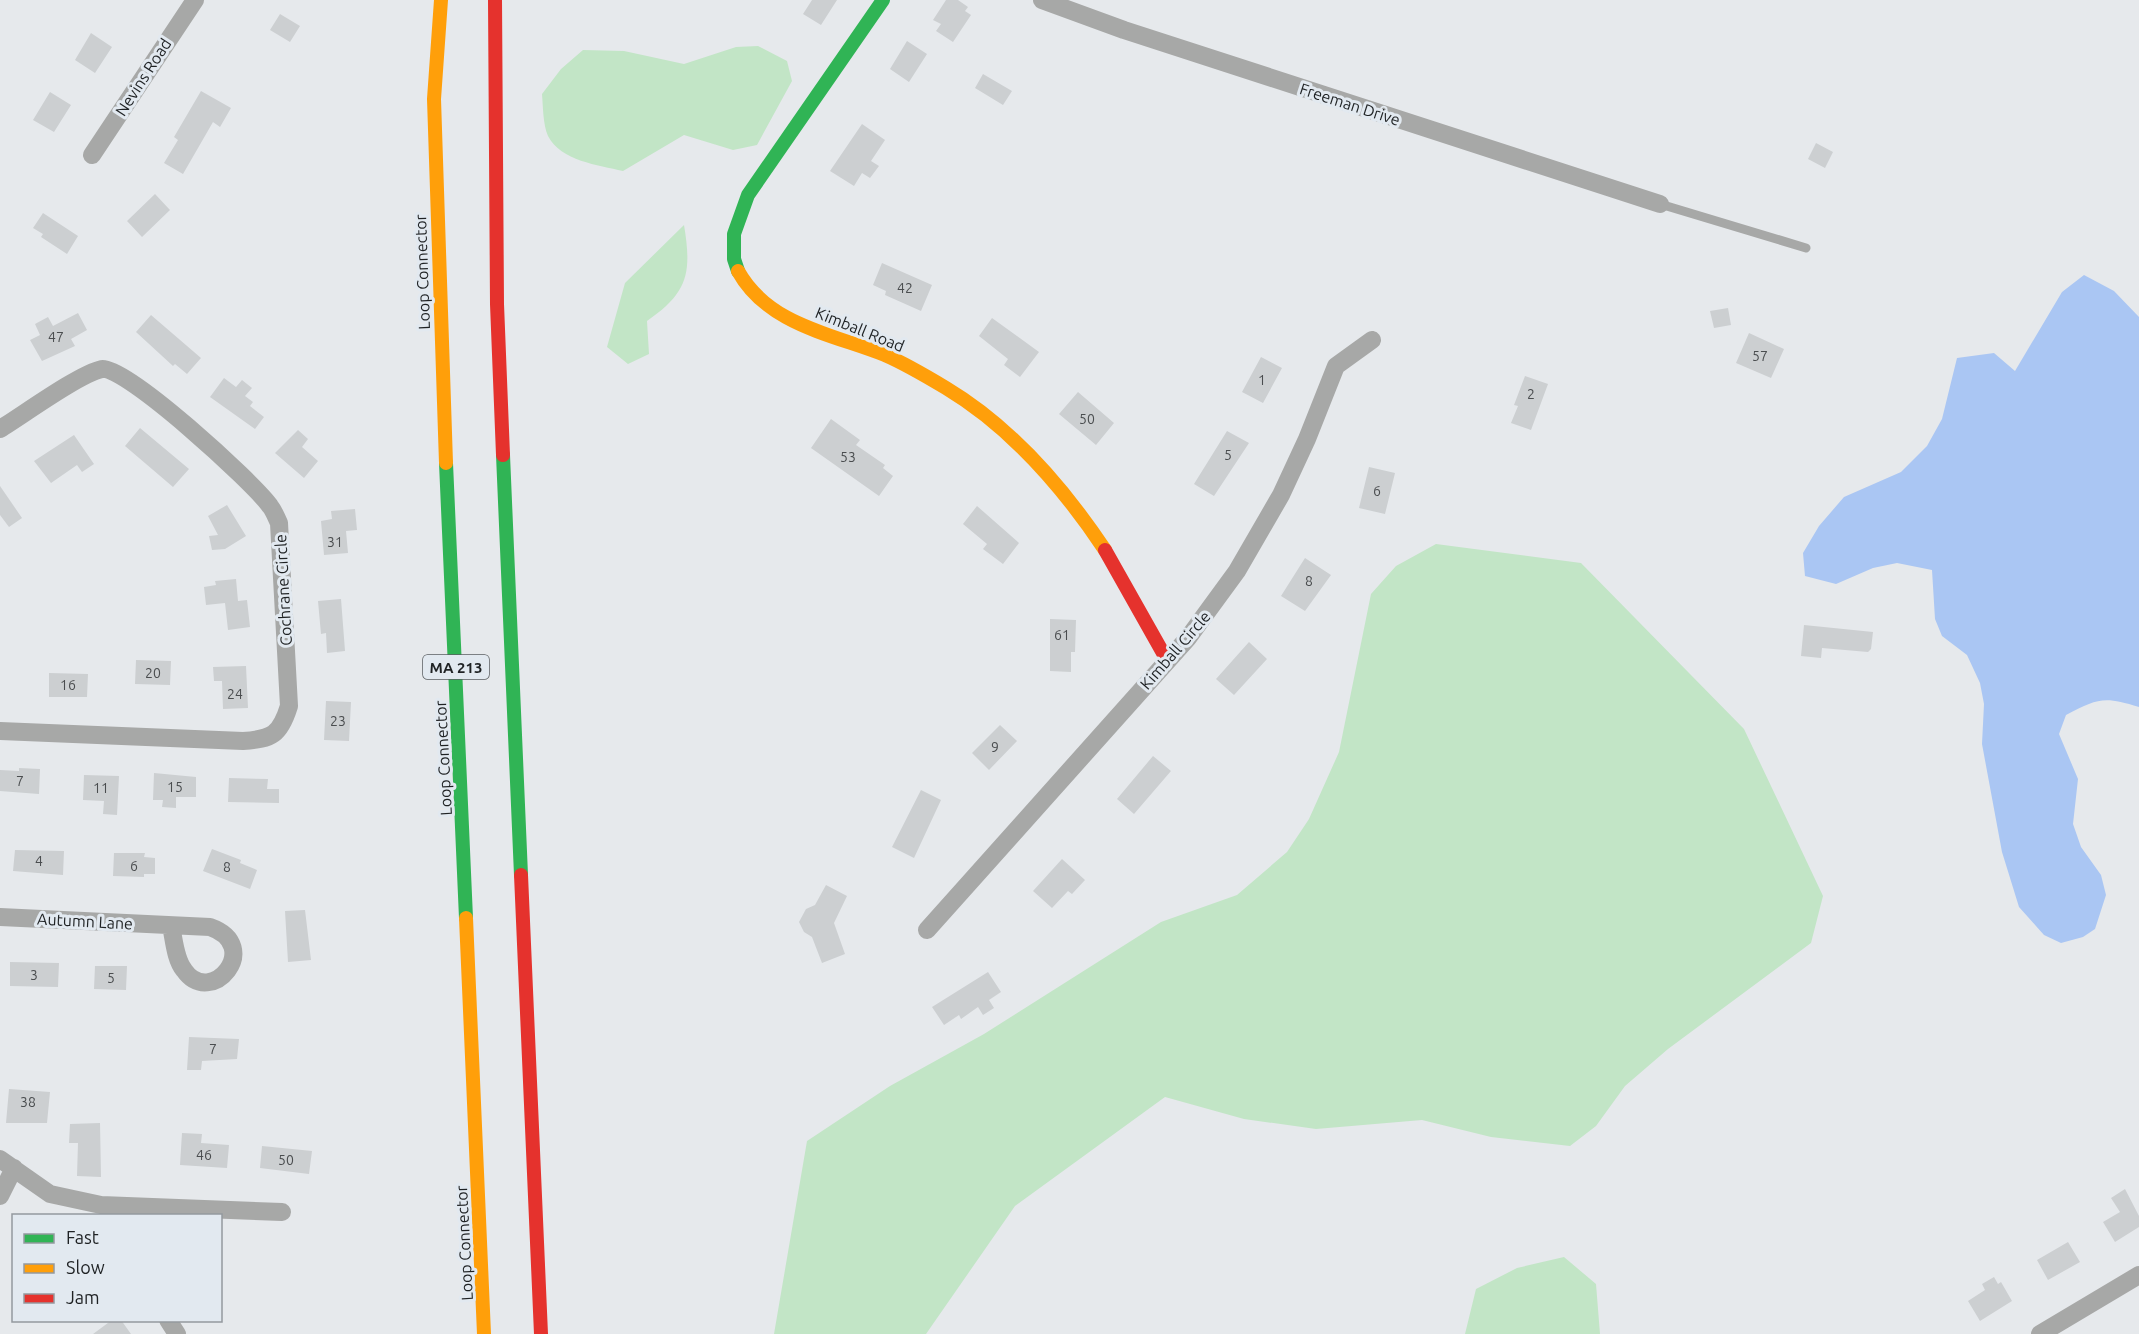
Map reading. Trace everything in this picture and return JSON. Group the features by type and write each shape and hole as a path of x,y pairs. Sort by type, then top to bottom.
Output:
{"main road":[{"name":"Loop Connector","path":"441,0 434,99 438,268 484,1334"},
{"name":"MA 213","path":"495,0 497,304 541,1334"},
{"name":"Kimball Road","path":"883,0 748,195 736,219 732,239 734,259 742,279 755,296 776,311 902,363 970,405 1005,433 1047,474 1096,533 1127,582 1167,660"}],"street":[{"name":"Nevins Road","path":"92,155 195,0"},
{"name":"Freeman Drive","path":"1042,0 1116,28 1660,204"},
{"name":"Kimball Circle","path":"927,930 1167,660 1211,607 1258,536 1308,439 1336,366 1372,340"},
{"name":"Cochrane Circle","path":"0,429 102,369 112,370 132,382 213,449 270,506 279,523 289,706 284,723 275,734 253,740 0,731"},
{"name":"Autumn Lane","path":"0,917 171,926"},
{"path":"0,1196 7,1164 50,1194 104,1210 282,1212"},
{"path":"2040,1334 2139,1275"}],"lane":[{"path":"1660,204 1806,248"}],"green space":[{"path":"758,46 787,61 792,81 757,145 733,150 684,135 623,171 581,161 571,156 554,144 546,132 542,94 561,69 583,50 624,51 684,64 736,47"},
{"path":"684,225 687,269 684,280 671,301 647,321 649,354 628,364 607,347 625,283"},
{"path":"1436,544 1581,563 1744,729 1823,896 1811,943 1668,1049 1625,1086 1596,1126 1570,1146 1491,1137 1422,1120 1316,1129 1244,1119 1165,1097 1015,1206 926,1334 774,1334 807,1141 890,1086 984,1034 1161,922 1237,895 1287,852 1309,819 1339,752 1371,594 1396,566"},
{"path":"1564,1257 1596,1284 1600,1334 1465,1334 1476,1289 1517,1268"}],"water":[{"path":"2084,275 2114,291 2139,317 2139,707 2109,700 2094,702 2066,715 2059,734 2078,779 2073,824 2081,847 2101,875 2106,895 2095,929 2083,937 2061,943 2044,935 2019,907 2002,852 1982,744 1984,704 1980,683 1967,655 1942,636 1935,619 1932,570 1897,563 1873,568 1836,584 1805,576 1803,553 1819,526 1844,497 1901,472 1927,446 1942,419 1957,358 1994,353 2015,371 2062,292"}],"building":[{"path":"812,0 837,0 821,25 803,14"},
{"path":"946,0 958,0 968,7 965,11 971,15 953,42 936,31 941,24 933,20"},
{"path":"280,14 300,26 290,42 270,30"},
{"path":"91,33 112,47 95,73 75,60"},
{"path":"907,41 927,54 909,82 890,69"},
{"path":"983,74 1012,91 1003,105 975,88"},
{"path":"201,91 231,108 220,127 213,122 183,174 164,163 178,140 174,137"},
{"path":"50,92 71,105 54,132 33,120"},
{"path":"862,124 885,140 871,161 879,166 870,178 862,173 854,186 830,171"},
{"path":"1816,143 1833,152 1825,168 1808,159"},
{"path":"155,194 170,210 142,237 127,221"},
{"path":"43,213 78,236 67,254 41,237 43,234 33,228"},
{"path":"882,263 932,285 921,311 885,295 886,291 873,285"},
{"path":"1728,308 1731,325 1714,328 1710,311"},
{"path":"78,313 87,330 71,339 75,346 42,361 30,340 40,335 35,324 48,317 53,326"},
{"path":"151,315 201,358 187,374 175,364 173,366 136,332"},
{"path":"992,318 1039,352 1020,377 1004,365 1008,359 979,336"},
{"path":"1749,333 1784,349 1771,378 1736,363"},
{"path":"1261,357 1282,368 1263,403 1242,392"},
{"path":"1525,376 1548,384 1531,430 1511,423 1518,406 1514,405"},
{"path":"224,378 236,387 242,380 252,388 245,396 253,402 250,406 264,417 255,429 210,397"},
{"path":"1078,392 1114,423 1096,445 1059,414"},
{"path":"831,419 860,440 856,445 885,465 883,468 893,476 879,496 811,448"},
{"path":"140,428 189,469 173,487 125,446"},
{"path":"298,430 308,439 302,447 318,461 304,478 275,453"},
{"path":"1227,431 1249,443 1214,496 1194,484"},
{"path":"74,435 94,464 82,472 77,465 51,483 34,461"},
{"path":"1369,467 1395,473 1385,514 1359,508"},
{"path":"0,486 22,518 9,527 0,515"},
{"path":"227,505 246,536 225,549 212,550 209,536 218,535 208,516"},
{"path":"977,506 1019,543 1003,564 983,549 987,544 963,524"},
{"path":"355,509 357,530 346,531 348,553 324,555 321,521 332,519 331,511"},
{"path":"1305,558 1331,575 1305,611 1281,596"},
{"path":"236,579 238,601 247,600 250,627 228,630 225,603 206,605 204,587 216,585 215,581"},
{"path":"341,599 345,651 327,653 326,633 321,634 318,601"},
{"path":"1050,619 1076,620 1075,652 1071,652 1071,672 1050,671"},
{"path":"1804,625 1873,632 1871,649 1868,652 1822,648 1821,658 1801,656"},
{"path":"1249,642 1267,659 1234,695 1216,679"},
{"path":"136,660 171,661 170,685 135,684"},
{"path":"246,666 248,708 223,709 222,681 214,681 213,667"},
{"path":"49,673 88,674 87,697 49,697"},
{"path":"326,701 351,702 349,741 324,740"},
{"path":"1000,725 1017,741 989,770 972,753"},
{"path":"1153,756 1171,771 1134,814 1117,799"},
{"path":"19,768 40,769 39,794 0,791 0,770 19,771"},
{"path":"154,773 196,777 196,797 176,797 176,808 162,807 163,800 153,800"},
{"path":"84,775 119,776 117,815 103,814 104,801 83,800"},
{"path":"229,778 268,779 267,789 279,789 279,803 228,802"},
{"path":"921,790 941,800 914,858 892,847"},
{"path":"212,849 241,860 240,863 257,870 250,889 203,871"},
{"path":"15,850 64,851 63,875 13,871"},
{"path":"114,853 145,853 144,857 155,858 155,874 144,874 144,877 113,876"},
{"path":"1062,859 1085,880 1072,894 1068,891 1052,908 1033,891"},
{"path":"826,885 847,896 834,923 845,954 822,963 812,937 804,932 799,922 806,909 815,905"},
{"path":"305,910 311,960 288,962 285,911"},
{"path":"10,962 59,963 58,987 10,986"},
{"path":"95,966 127,966 126,990 94,989"},
{"path":"988,972 1001,992 989,1000 994,1008 983,1015 978,1007 961,1019 959,1015 944,1025 932,1007"},
{"path":"189,1037 239,1039 237,1059 202,1061 201,1070 187,1070"},
{"path":"9,1089 50,1092 47,1123 6,1123"},
{"path":"100,1123 101,1177 77,1176 78,1143 69,1143 70,1124"},
{"path":"182,1133 202,1134 201,1143 229,1145 227,1168 180,1165"},
{"path":"262,1146 312,1151 309,1174 260,1168"},
{"path":"2125,1189 2139,1216 2139,1227 2115,1242 2103,1222 2120,1212 2111,1198"},
{"path":"2068,1242 2080,1262 2048,1280 2037,1260"},
{"path":"1994,1277 1998,1284 2001,1282 2012,1301 1980,1321 1968,1301 1985,1290 1982,1284"},
{"path":"109,1322 122,1322 131,1334 93,1334"}],"traffic: fast":[{"path":"738,271 734,259 734,234 748,195 883,0"},
{"path":"503,455 521,875"},
{"path":"446,463 466,918"}],"traffic: slow":[{"path":"441,0 434,99 446,463"},
{"path":"738,271 766,304 784,316 908,366 970,404 1014,440 1034,460 1072,504 1105,550"},
{"path":"466,918 484,1334"}],"traffic: jam":[{"path":"495,0 497,304 503,455"},
{"path":"1105,550 1167,660"},
{"path":"521,875 541,1334"}]}
